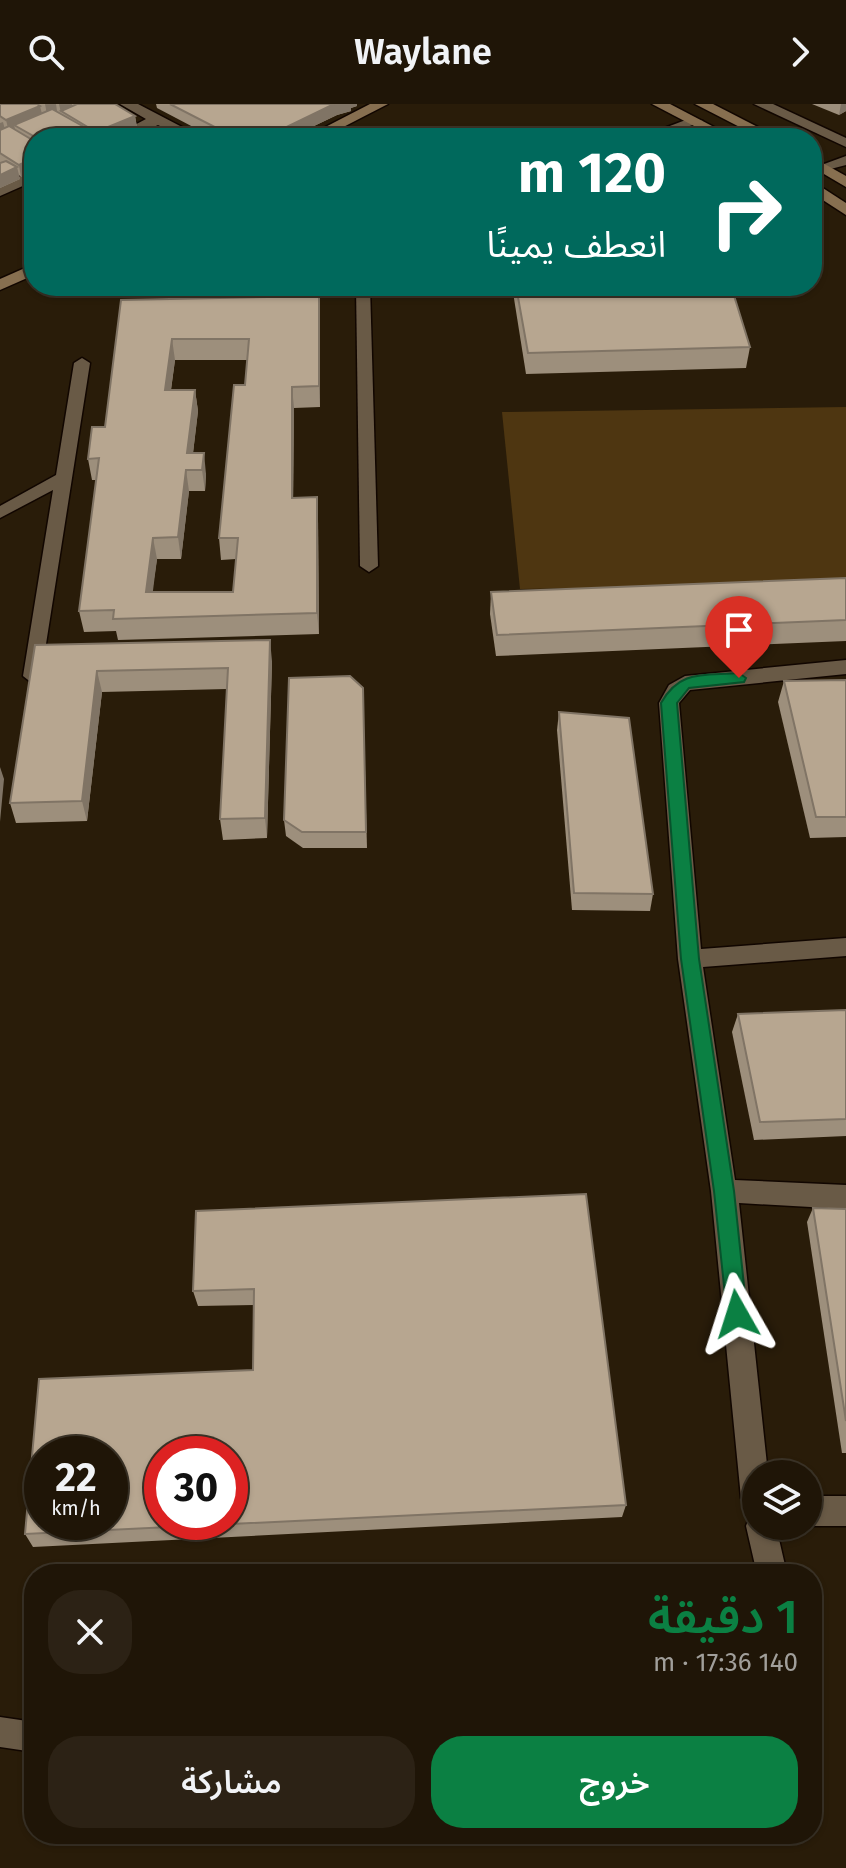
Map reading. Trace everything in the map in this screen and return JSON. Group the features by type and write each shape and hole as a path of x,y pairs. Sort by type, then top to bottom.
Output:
{"street":[{"path":"127,104 176,128"},
{"path":"332,128 381,104"},
{"path":"659,104 709,128"},
{"path":"702,104 751,128"},
{"path":"761,104 813,128"},
{"path":"139,128 158,119"},
{"path":"822,132 846,143"},
{"path":"822,163 846,160"},
{"path":"822,167 846,182"},
{"path":"0,191 24,180"},
{"path":"822,193 846,210"},
{"path":"0,285 24,274"},
{"path":"752,1460 724,1191 690,959 669,703 676,690 685,683 846,667"},
{"path":"690,959 846,947"},
{"path":"724,1191 846,1197"},
{"path":"822,1511 846,1511"},
{"path":"764,1540 770,1564"}],"lane":[{"path":"675,128 696,121"},
{"path":"363,296 369,566"},
{"path":"30,690 82,363"},
{"path":"0,513 64,477"},
{"path":"0,1732 24,1736"}],"shaded area":[{"path":"846,407 846,584 520,589 502,412"}],"building":[{"path":"0,104 40,106 6,120 0,116"},
{"path":"77,104 115,104 135,116 106,128 89,128 61,111"},
{"path":"170,104 334,104 285,128 217,128"},
{"path":"52,109 86,128 24,128 24,131 14,125"},
{"path":"9,126 24,135 24,163 19,165 0,153 0,130"},
{"path":"6,161 17,167 0,175 0,163"},
{"path":"319,296 319,386 292,387 292,498 317,497 317,613 113,619 114,610 79,611 99,458 88,459 92,427 105,427 121,300","holes":["172,339 249,339 245,385 234,385 219,538 238,538 233,592 146,592 153,538 178,537 186,470 202,470 204,453 187,453 195,390 165,390"]},
{"path":"518,296 734,296 750,347 528,353"},
{"path":"846,578 846,620 497,635 491,592"},
{"path":"270,640 265,818 220,819 228,668 97,671 82,801 10,803 35,645"},
{"path":"350,676 363,688 366,832 302,832 284,820 289,678"},
{"path":"846,680 846,817 816,817 784,681"},
{"path":"559,712 629,718 653,894 574,893"},
{"path":"846,1010 846,1119 760,1122 738,1014"},
{"path":"586,1194 626,1505 248,1523 248,1436 144,1436 144,1528 128,1529 128,1436 34,1436 39,1379 253,1370 254,1289 193,1291 196,1211"},
{"path":"813,1208 846,1209 846,1421"}],"route":[{"path":"737,1314 724,1191 690,959 669,703 676,690 685,683 739,678"}]}
